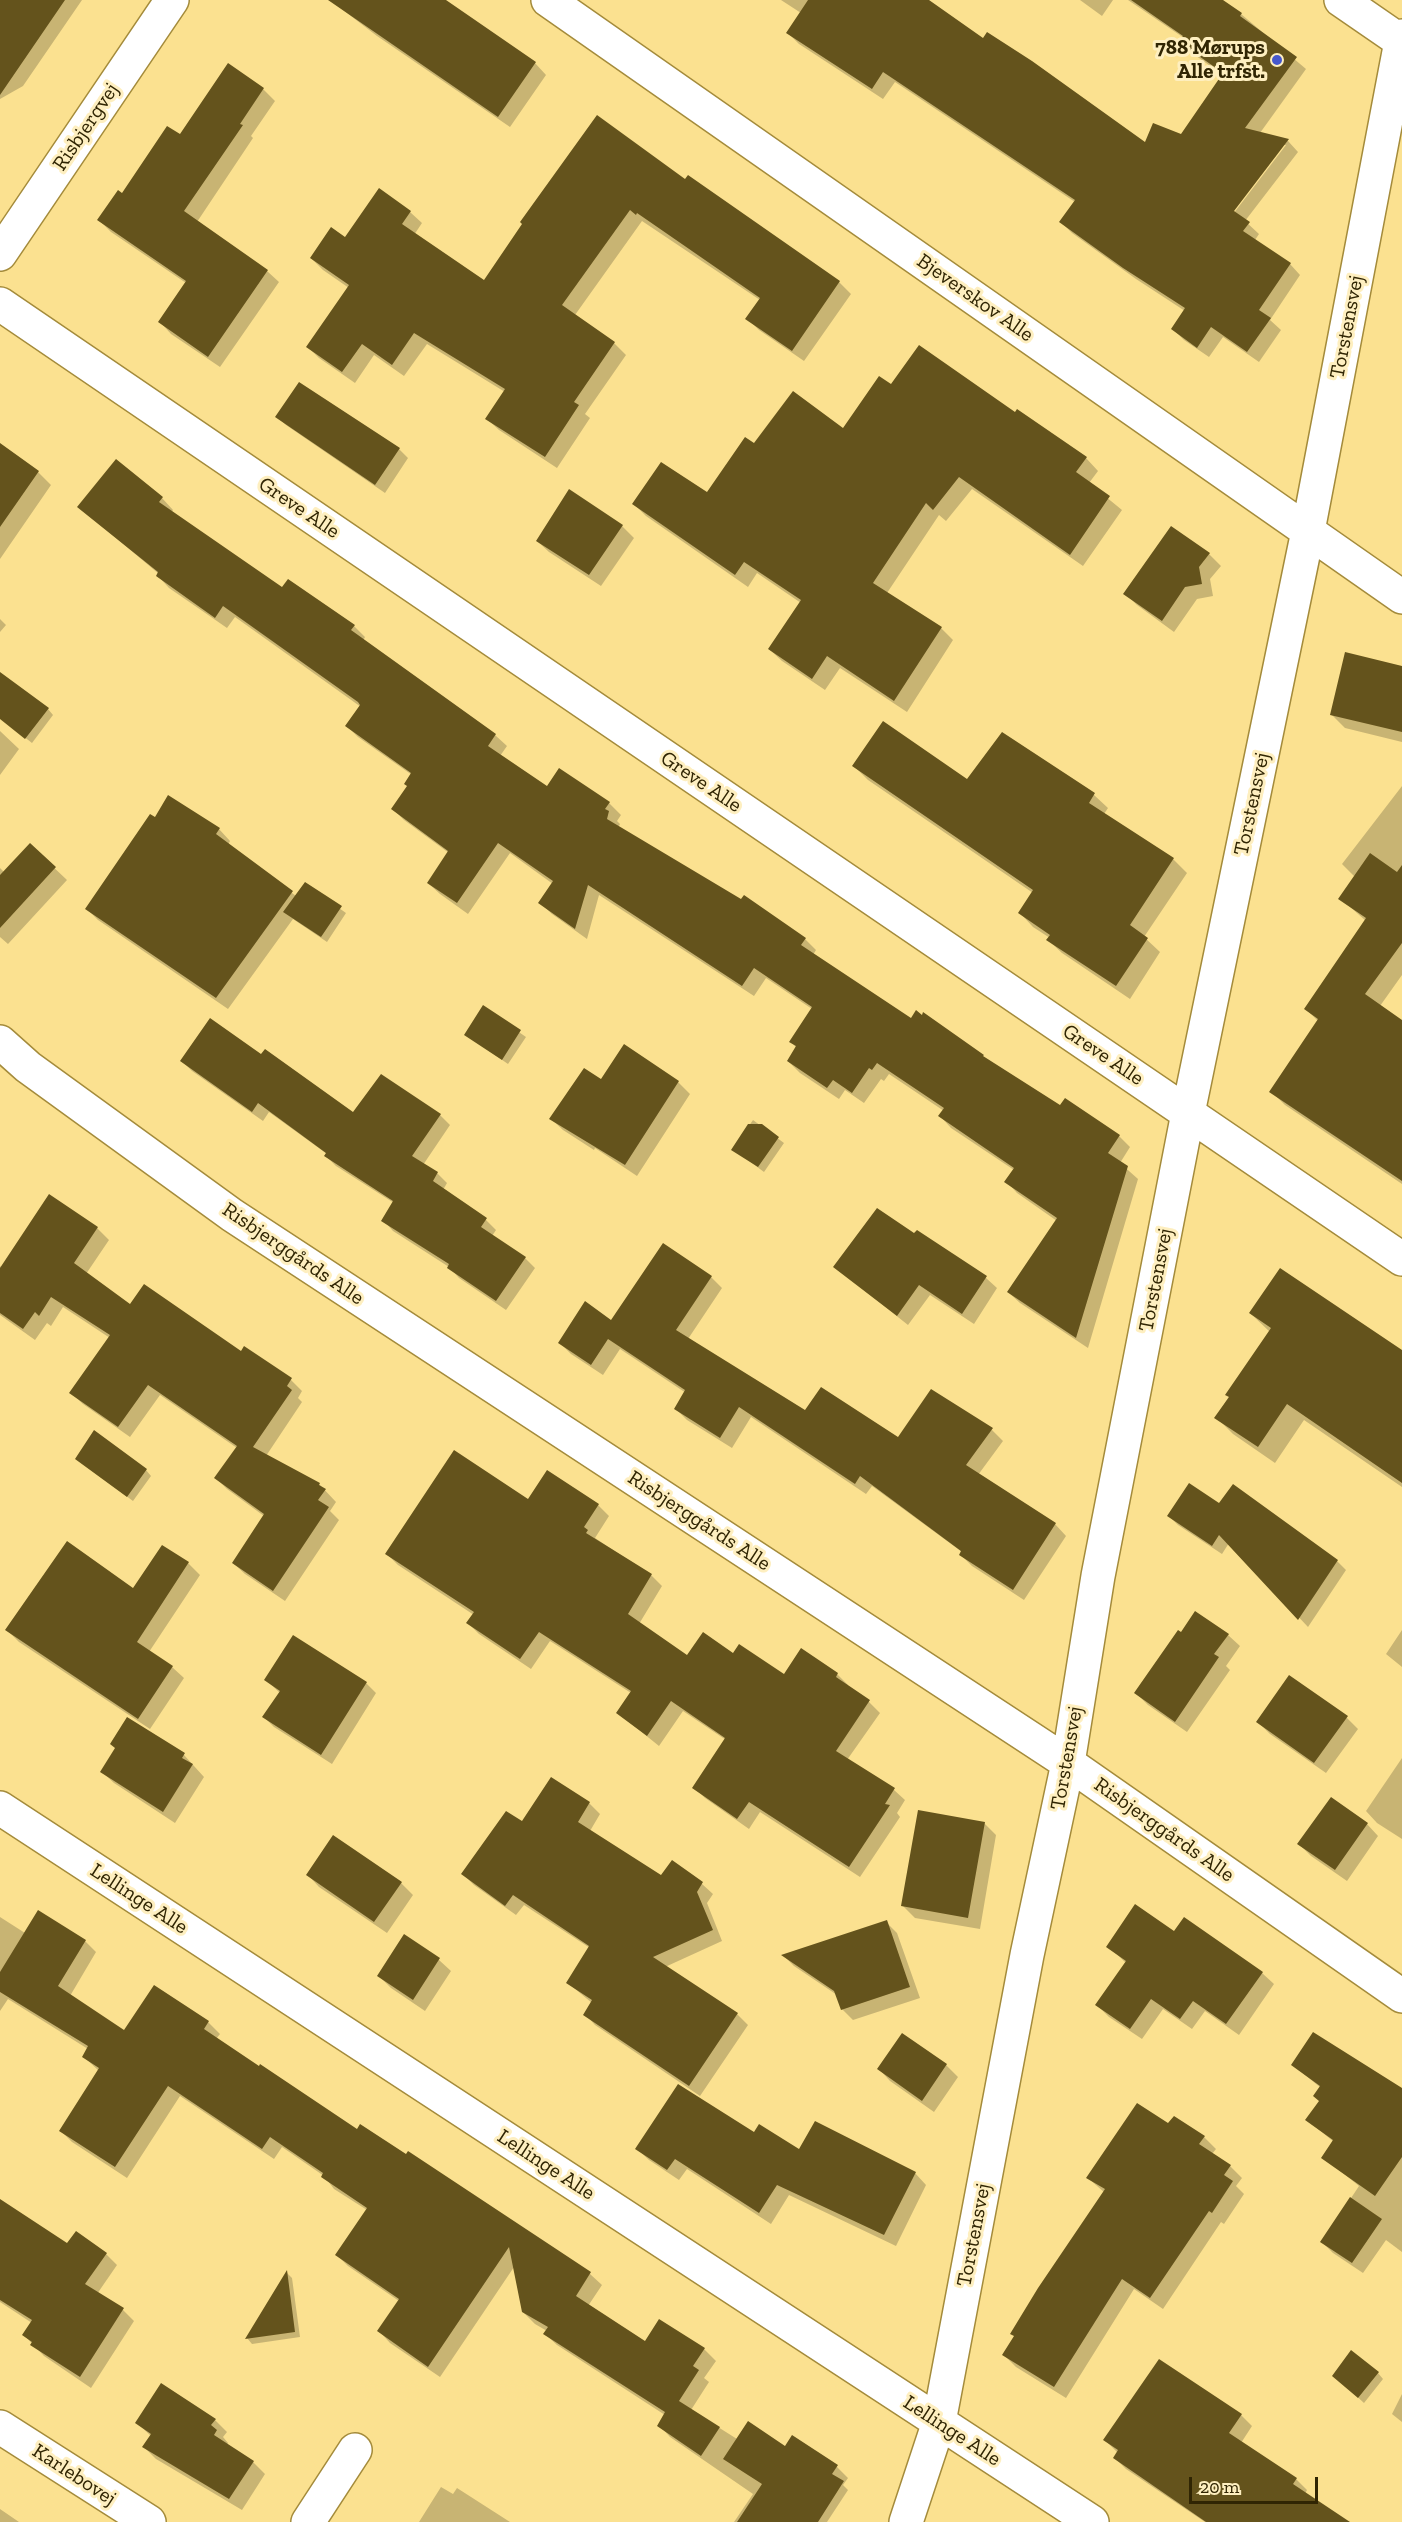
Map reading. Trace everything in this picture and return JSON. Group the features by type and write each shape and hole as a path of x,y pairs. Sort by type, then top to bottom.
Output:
{"street":[{"name":"Risbjergvej","path":"4,241 172,0"},
{"name":"Bjeverskov Alle","path":"548,0 1402,597"},
{"path":"1341,0 1402,40"},
{"name":"Torstensvej","path":"906,2522 939,2422 1027,1955 1068,1763 1098,1576 1188,1113 1308,531 1402,40"},
{"name":"Greve Alle","path":"0,304 1402,1259"},
{"name":"Risbjerggårds Alle","path":"0,1042 28,1067 232,1215 1068,1763 1402,1996"},
{"name":"Lellinge Alle","path":"0,1808 1092,2522"},
{"name":"Karlebovej","path":"0,2427 149,2522"},
{"path":"308,2522 356,2450"}],"building":[{"path":"0,0 65,0 0,95"},
{"path":"328,0 446,0 536,62 498,117"},
{"path":"808,0 929,0 983,38 987,32 1032,61 1145,142 1153,123 1181,134 1223,73 1179,42 1183,36 1131,0 1223,0 1242,13 1240,16 1297,57 1245,128 1289,139 1234,211 1250,222 1243,231 1291,263 1259,310 1271,318 1247,352 1211,327 1197,348 1171,329 1185,308 1123,268 1059,222 1075,200 883,72 872,89 786,33"},
{"path":"228,63 264,88 240,124 243,125 184,211 268,270 208,357 158,322 186,281 97,220 118,190 122,193 167,126 180,134"},
{"path":"597,115 685,179 688,175 840,281 792,351 745,319 760,298 630,210 562,305 615,342 574,402 579,405 545,457 485,419 505,389 414,333 392,365 362,344 342,372 306,347 349,285 310,258 331,227 345,237 379,188 411,211 402,224 484,280 522,224 520,222"},
{"path":"919,345 1015,412 1017,409 1087,457 1076,472 1110,496 1070,555 959,477 933,510 926,503 873,583 942,627 894,701 827,656 812,679 768,649 801,600 744,562 735,575 632,504 661,462 707,492 745,437 754,443 793,391 843,428 879,376 891,384"},
{"path":"299,382 400,448 375,485 275,417"},
{"path":"0,443 39,471 0,527"},
{"path":"116,459 163,497 159,502 282,587 288,579 355,625 351,630 496,734 488,746 547,786 559,768 610,802 605,809 609,811 607,819 741,899 744,895 806,938 801,945 911,1018 916,1010 922,1015 923,1012 983,1056 1060,1105 1065,1098 1120,1135 1108,1153 1128,1166 1076,1338 1007,1292 1057,1218 1004,1182 1014,1168 938,1116 944,1108 877,1063 872,1070 869,1068 852,1093 833,1080 827,1088 787,1061 796,1046 789,1042 812,1007 754,968 742,986 588,885 575,929 538,903 553,881 498,843 457,903 427,883 448,851 391,809 407,786 404,784 411,773 345,726 360,705 358,702 223,606 215,618 156,576 158,572 77,507"},
{"path":"569,489 623,525 589,575 536,541"},
{"path":"1171,526 1210,553 1199,567 1202,584 1185,587 1162,621 1123,594"},
{"path":"1345,652 1402,666 1402,732 1330,715"},
{"path":"0,672 49,708 25,739 0,719"},
{"path":"883,721 967,779 1002,732 1095,793 1089,803 1174,858 1130,925 1148,938 1116,986 1046,940 1050,935 1018,913 1033,890 852,766"},
{"path":"168,795 220,828 216,834 293,891 216,998 85,909 150,814 155,817"},
{"path":"30,843 56,867 0,928 0,875"},
{"path":"1370,853 1397,872 1402,865 1402,943 1365,994 1402,1020 1402,1181 1269,1092 1318,1019 1304,1009 1366,918 1338,899"},
{"path":"305,882 342,906 321,937 283,912"},
{"path":"483,1005 521,1030 502,1060 464,1035"},
{"path":"210,1018 261,1054 265,1049 353,1112 381,1074 441,1114 412,1156 438,1172 433,1181 487,1218 481,1227 526,1257 496,1301 447,1268 449,1264 381,1221 393,1201 324,1156 326,1153 258,1103 252,1112 180,1061"},
{"path":"624,1044 679,1081 625,1165 549,1119 584,1068 601,1079"},
{"path":"748,1124 762,1124 779,1137 758,1167 731,1150"},
{"path":"49,1194 98,1227 74,1263 130,1304 144,1284 241,1351 244,1346 292,1378 287,1386 292,1390 253,1447 320,1483 319,1485 326,1489 318,1500 329,1507 273,1591 232,1563 264,1514 214,1478 237,1446 148,1385 118,1427 69,1393 110,1335 51,1297 39,1316 35,1312 23,1329 0,1313 0,1268"},
{"path":"877,1208 914,1233 917,1230 987,1276 962,1314 919,1285 897,1316 833,1267"},
{"path":"663,1243 712,1276 676,1330 805,1410 821,1387 898,1437 931,1389 993,1428 966,1465 1056,1523 1013,1590 959,1555 961,1551 860,1476 855,1484 739,1407 720,1438 674,1409 685,1390 608,1339 591,1365 558,1343 585,1301 611,1320"},
{"path":"1280,1268 1402,1350 1402,1483 1287,1404 1258,1447 1214,1418 1229,1397 1225,1395 1271,1328 1249,1313"},
{"path":"94,1430 147,1469 127,1497 75,1459"},
{"path":"454,1450 528,1499 547,1470 599,1504 584,1527 588,1530 586,1533 652,1574 628,1614 687,1655 703,1632 733,1653 739,1644 784,1674 801,1648 838,1673 836,1677 870,1700 836,1751 895,1788 885,1804 890,1805 849,1867 749,1802 737,1819 692,1788 725,1738 671,1701 647,1736 616,1713 631,1691 539,1632 520,1659 466,1623 474,1612 385,1554"},
{"path":"1189,1483 1219,1503 1233,1484 1338,1560 1298,1620 1219,1535 1212,1546 1167,1516"},
{"path":"67,1541 133,1588 162,1545 189,1562 137,1642 173,1666 138,1719 5,1630"},
{"path":"1195,1611 1229,1634 1214,1654 1219,1657 1175,1722 1134,1693 1178,1630 1181,1632"},
{"path":"293,1635 367,1682 321,1755 262,1717 280,1691 264,1680"},
{"path":"1289,1675 1348,1716 1314,1763 1256,1722"},
{"path":"127,1717 185,1753 182,1758 193,1764 163,1812 100,1772 115,1748 110,1744"},
{"path":"551,1777 590,1802 578,1822 661,1875 672,1860 703,1882 697,1892 713,1930 653,1957 738,2013 689,2086 583,2015 592,2000 566,1983 589,1946 513,1895 505,1906 461,1874 506,1811 522,1821"},
{"path":"1331,1797 1368,1823 1335,1870 1297,1844"},
{"path":"918,1810 985,1822 968,1918 901,1906"},
{"path":"333,1835 402,1882 374,1922 306,1875"},
{"path":"1135,1904 1174,1931 1184,1917 1263,1972 1226,2024 1193,2001 1180,2019 1151,1999 1130,2029 1095,2005 1126,1961 1106,1947"},
{"path":"38,1910 86,1940 58,1986 124,2030 154,1985 209,2021 204,2029 259,2066 260,2064 357,2129 360,2124 406,2154 408,2151 591,2272 576,2296 645,2341 659,2319 705,2348 693,2366 699,2370 679,2401 720,2427 701,2456 657,2426 665,2412 543,2334 548,2327 522,2312 509,2247 428,2367 377,2331 399,2299 335,2255 367,2208 321,2177 323,2173 270,2137 262,2149 168,2086 115,2167 59,2131 99,2068 82,2057 88,2046 0,1992 0,1972"},
{"path":"887,1920 910,1987 841,2010 834,1991 781,1955"},
{"path":"404,1934 440,1958 413,2000 377,1976"},
{"path":"1313,2032 1402,2088 1402,2157 1375,2196 1321,2158 1333,2140 1305,2120 1319,2101 1313,2096 1320,2086 1291,2065"},
{"path":"902,2033 947,2064 922,2101 877,2069"},
{"path":"678,2084 754,2132 759,2124 799,2149 815,2121 916,2172 884,2235 777,2185 759,2213 675,2159 667,2170 635,2149"},
{"path":"1137,2103 1168,2123 1174,2116 1205,2136 1199,2144 1231,2165 1224,2175 1233,2181 1212,2213 1209,2211 1150,2298 1122,2279 1054,2387 1002,2355 1014,2336 1010,2334 1038,2288 1105,2189 1086,2178"},
{"path":"1350,2197 1382,2219 1352,2263 1320,2242"},
{"path":"0,2199 67,2243 76,2231 107,2253 85,2284 124,2308 80,2377 30,2345 32,2342 22,2335 32,2320 0,2300"},
{"path":"287,2270 295,2332 245,2339"},
{"path":"1351,2350 1379,2372 1358,2398 1332,2376"},
{"path":"1159,2359 1242,2414 1229,2433 1297,2478 1293,2484 1350,2522 1206,2522 1113,2458 1118,2450 1103,2440"},
{"path":"161,2383 216,2419 211,2425 217,2430 214,2435 254,2461 229,2499 142,2447 151,2434 135,2423"},
{"path":"748,2421 785,2446 792,2435 838,2465 832,2474 844,2481 818,2522 737,2522 762,2484 723,2459"}],"place":[{"name":"788 Mørups Alle trfst.","path":"1277,60"}]}
